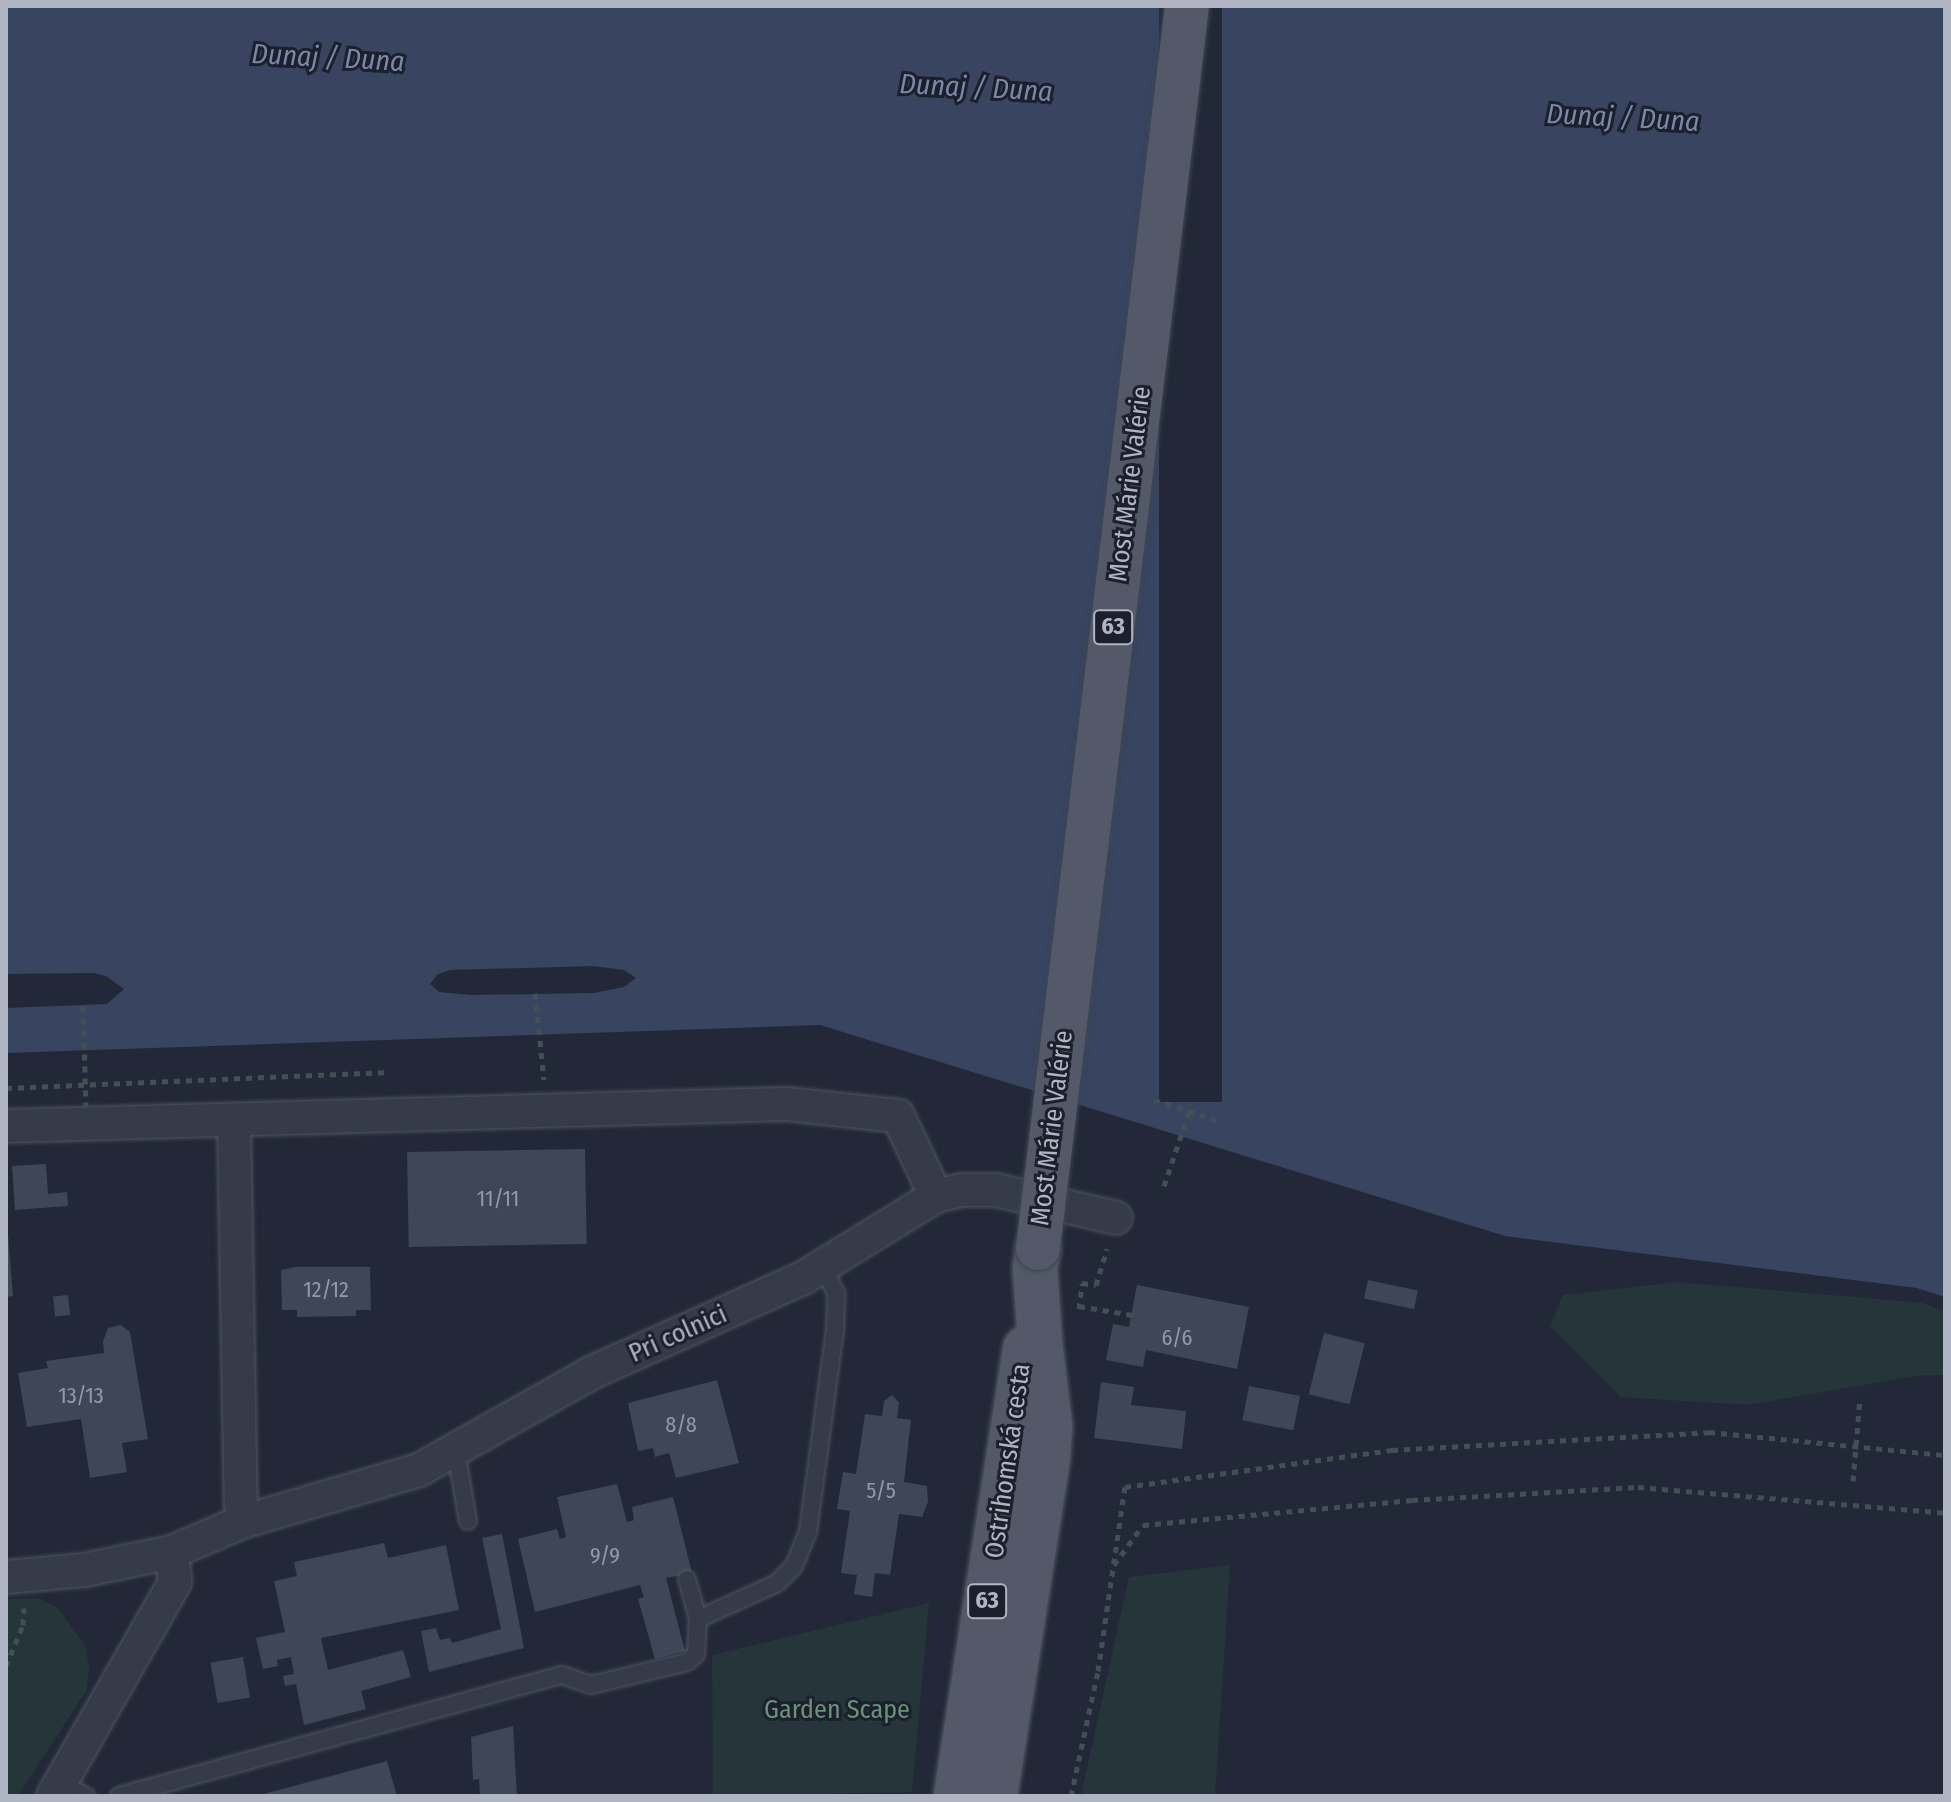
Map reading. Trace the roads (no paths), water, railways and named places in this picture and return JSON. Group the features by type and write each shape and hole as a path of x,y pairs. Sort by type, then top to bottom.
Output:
{"main road":[{"name":"Most Márie Valérie","path":"1036,1258 1187,6"},
{"name":"Ostrihomská cesta","path":"956,1796 1036,1258"},
{"name":"63","path":"995,1796 1050,1426 1036,1258"}],"street":[{"path":"6,1126 786,1104 898,1116 936,1196"},
{"path":"234,1120 242,1513"},
{"name":"Pri colnici","path":"15,1588 172,1552 242,1513 372,1486 419,1470 595,1371 822,1266 936,1196 963,1190 996,1190 1116,1218"},
{"path":"67,1792 175,1582 172,1552"}],"lane":[{"path":"698,1619 777,1583 794,1566 808,1532 835,1329 836,1293 822,1266"},
{"path":"456,1451 468,1521"},
{"path":"119,1796 562,1675 591,1685 687,1662 696,1654 698,1619 687,1579"}],"water":[{"name":"Dunaj / Duna","path":"6,6 1945,6 1945,1297 1917,1288 1505,1236 820,1025 6,1053"}],"park label":[{"name":"Garden Scape","path":"837,1710"}]}
